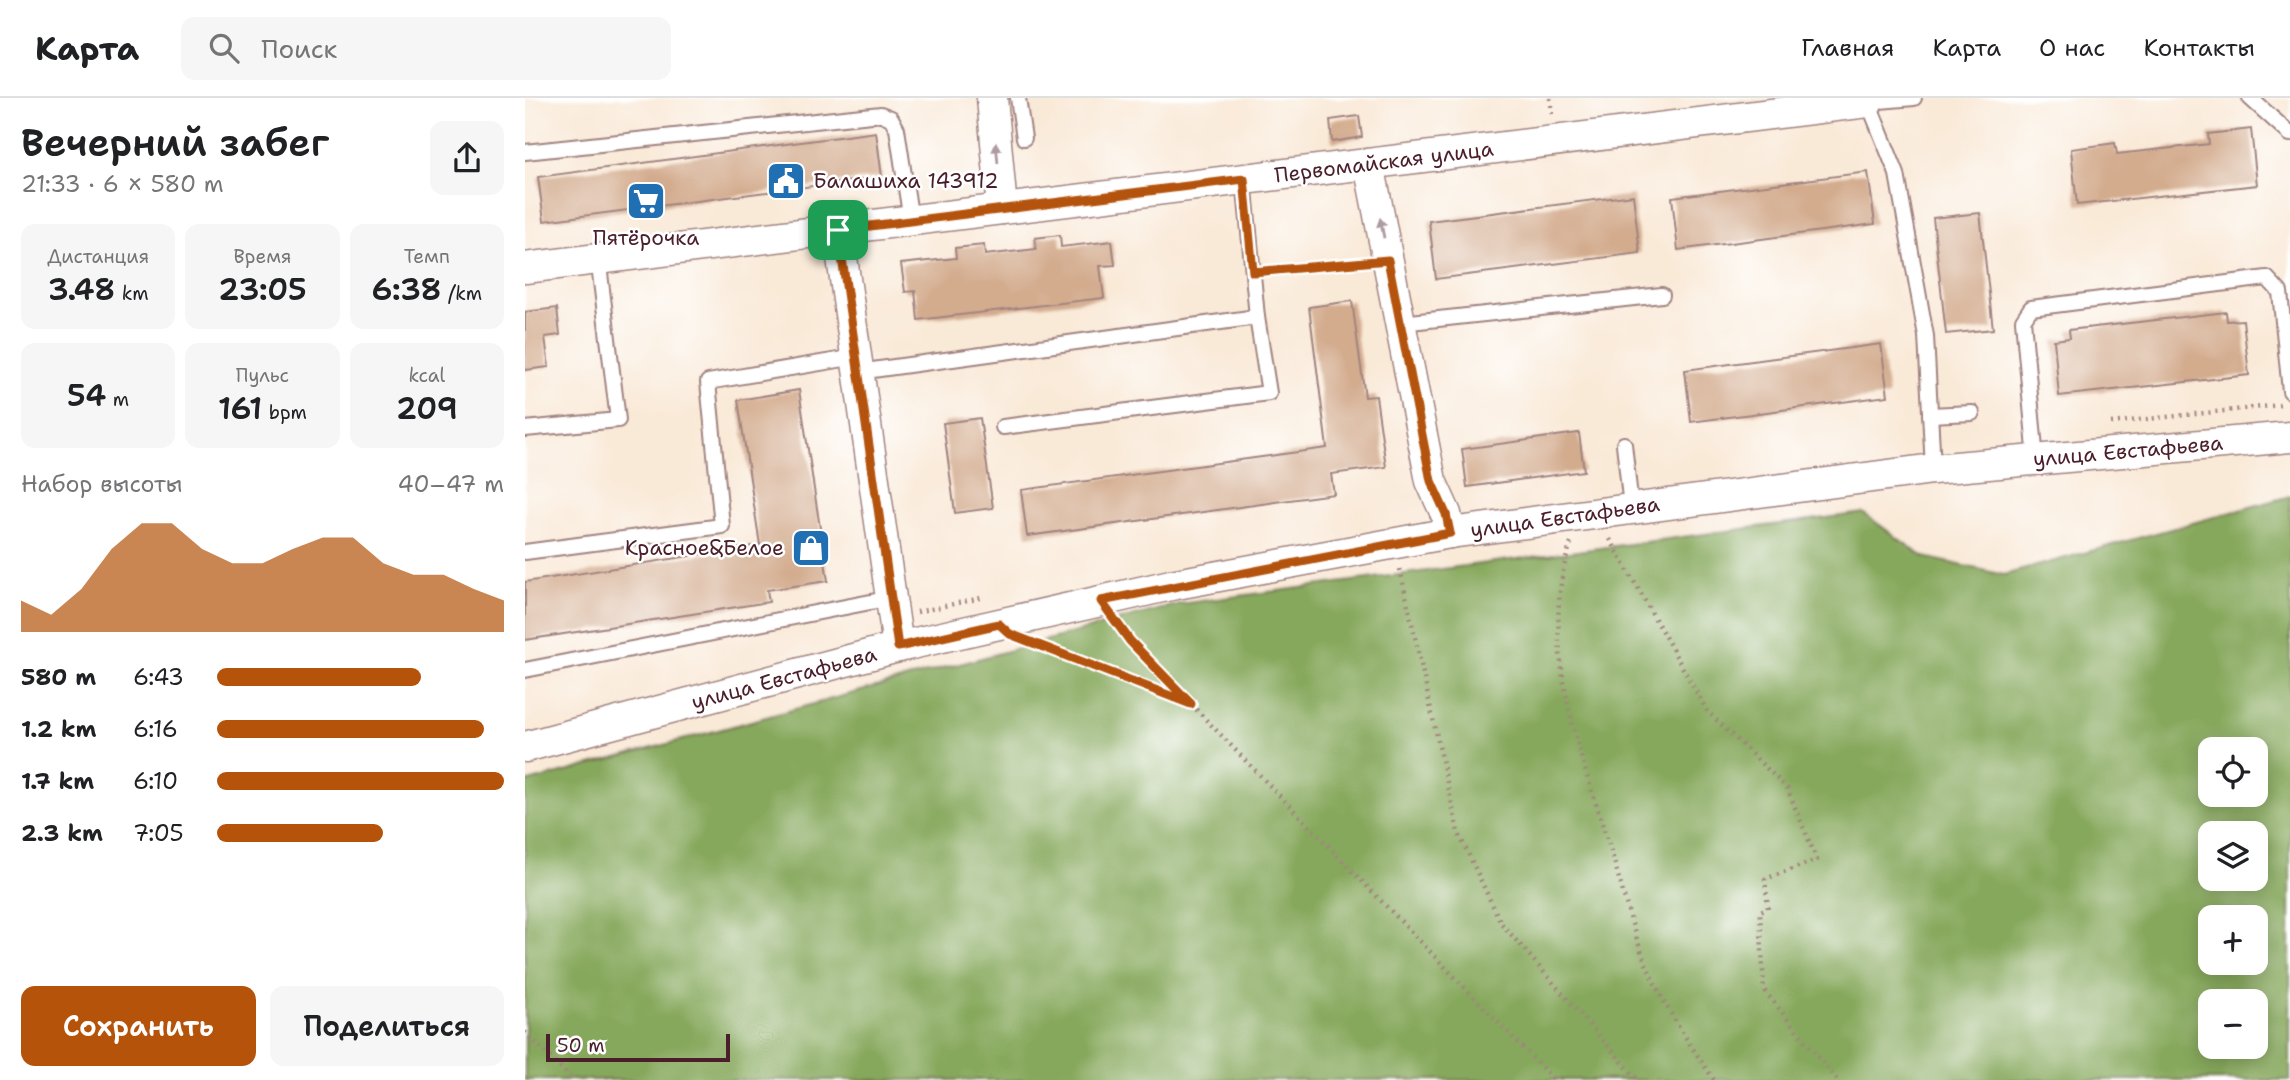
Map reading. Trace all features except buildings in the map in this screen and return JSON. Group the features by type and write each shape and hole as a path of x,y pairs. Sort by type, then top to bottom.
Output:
{"street":[{"path":"992,98 1002,209"},
{"name":"Первомайская улица","path":"525,268 1868,102"},
{"path":"1369,163 1431,481 1446,514 1450,533"},
{"path":"838,230 898,647"},
{"name":"улица Евстафьева","path":"525,747 898,647 1101,601 1450,533 1933,469 2290,437"}],"lane":[{"path":"1018,98 1024,138"},
{"path":"1914,98 1868,102 1897,174 1926,336 1933,469"},
{"path":"2250,98 2290,134"},
{"path":"525,152 881,114 891,118 897,129 911,220"},
{"path":"1003,427 1269,393 1257,317 1244,179"},
{"path":"525,429 618,420 598,257"},
{"path":"2036,460 2023,320 2031,308 2267,278 2280,292 2290,391"},
{"path":"1401,323 1662,295"},
{"path":"525,552 722,526 708,382 1257,317"},
{"path":"1930,415 1972,413"},
{"path":"1624,444 1631,507"},
{"path":"525,670 891,598"}],"path":[{"path":"1253,272 1388,260"},
{"path":"1714,1080 1676,1024 1646,964 1577,742 1566,692 1558,608 1560,578 1570,544 1589,518 1601,511 1612,547 1707,711 1787,788 1818,860 1765,879 1768,908 1760,911 1765,990 1837,1080"},
{"path":"1400,569 1458,832 1501,923 1638,1080"},
{"path":"972,600 1010,634 1191,704"},
{"path":"1101,601 1130,641 1554,1080"},
{"path":"525,1032 573,1080"}],"green space":[{"path":"2290,496 2290,1080 525,1080 525,783 1179,604 1863,513 1924,557 2004,575"}],"place":[{"name":"Балашиха 143912","path":"786,181"},
{"name":"Пятёрочка","path":"646,201"},
{"name":"Красное&Белое","path":"811,548"}],"route":[{"path":"1244,179 1253,272 1388,260 1431,481 1446,514 1450,533 1171,584 1101,601 1130,641 1191,704 1010,634 999,624 898,647 838,230 1244,179"}]}
